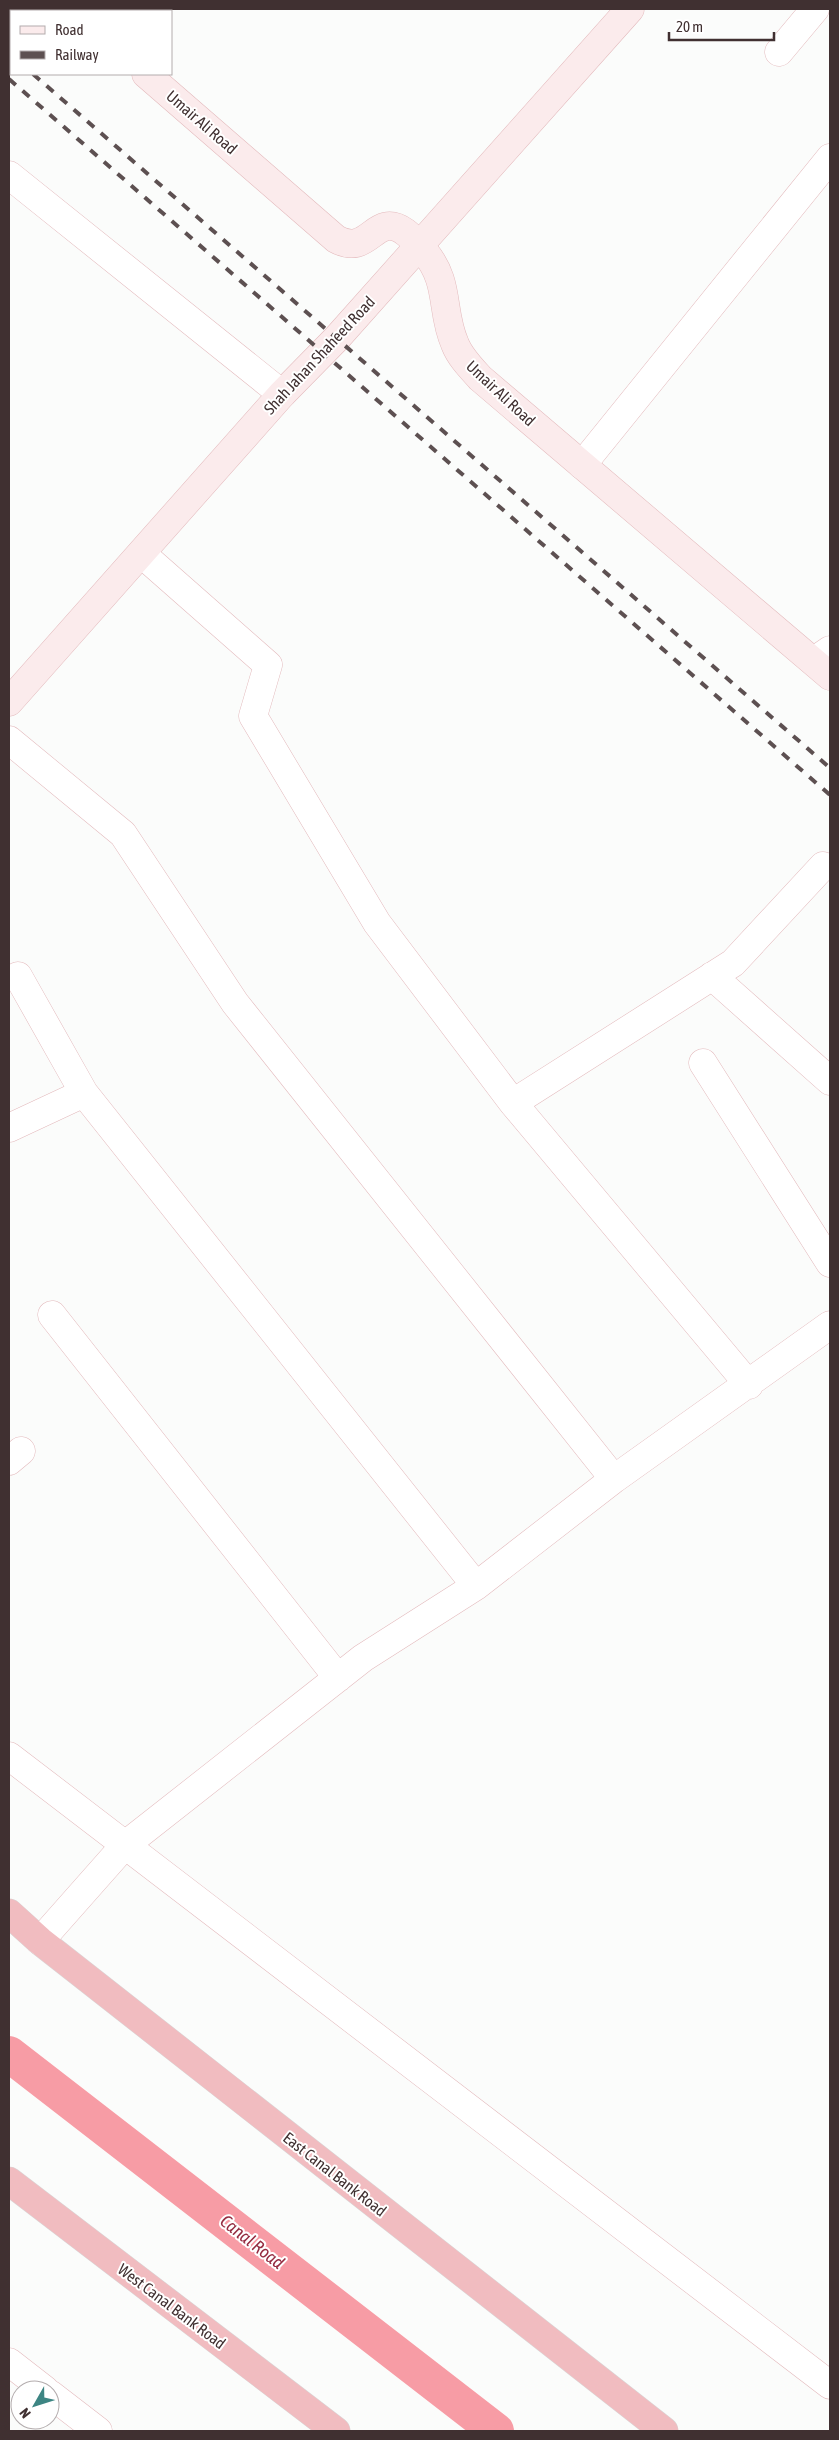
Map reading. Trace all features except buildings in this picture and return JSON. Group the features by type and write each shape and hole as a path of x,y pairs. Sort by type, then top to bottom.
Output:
{"highway":[{"name":"East Canal Bank Road","path":"9,1913 40,1941 664,2431"},
{"path":"9,1922 40,1941"},
{"name":"West Canal Bank Road","path":"9,2181 336,2431"}],"street":[{"name":"Shah Jahan Shaheed Road","path":"9,702 282,394 337,338 630,9"},
{"path":"779,52 815,9"},
{"name":"Umair Ali Road","path":"147,75 336,239 348,245 356,245 377,229 388,227 405,231 438,270 455,344 466,362 480,378 582,465 825,663"},
{"path":"582,465 830,158"},
{"path":"9,175 282,394"},
{"path":"142,554 268,665 253,716 377,923 513,1103 749,1384"},
{"path":"9,740 123,834 235,1003 614,1479"},
{"path":"513,1103 733,963 823,866"},
{"path":"18,976 84,1093 476,1586"},
{"path":"712,976 830,1081"},
{"path":"703,1063 830,1263"},
{"path":"9,1128 84,1093"},
{"path":"52,1314 338,1678"},
{"path":"40,1941 124,1846 363,1658 476,1586 614,1479 830,1325"},
{"path":"9,1756 124,1846 830,2385"},
{"path":"9,2362 32,2380"},
{"path":"60,2402 98,2431"}],"waterway":[{"name":"Canal Road","path":"9,2054 496,2431"}],"railway":[{"path":"34,75 830,768"},
{"path":"9,79 830,795"}]}
